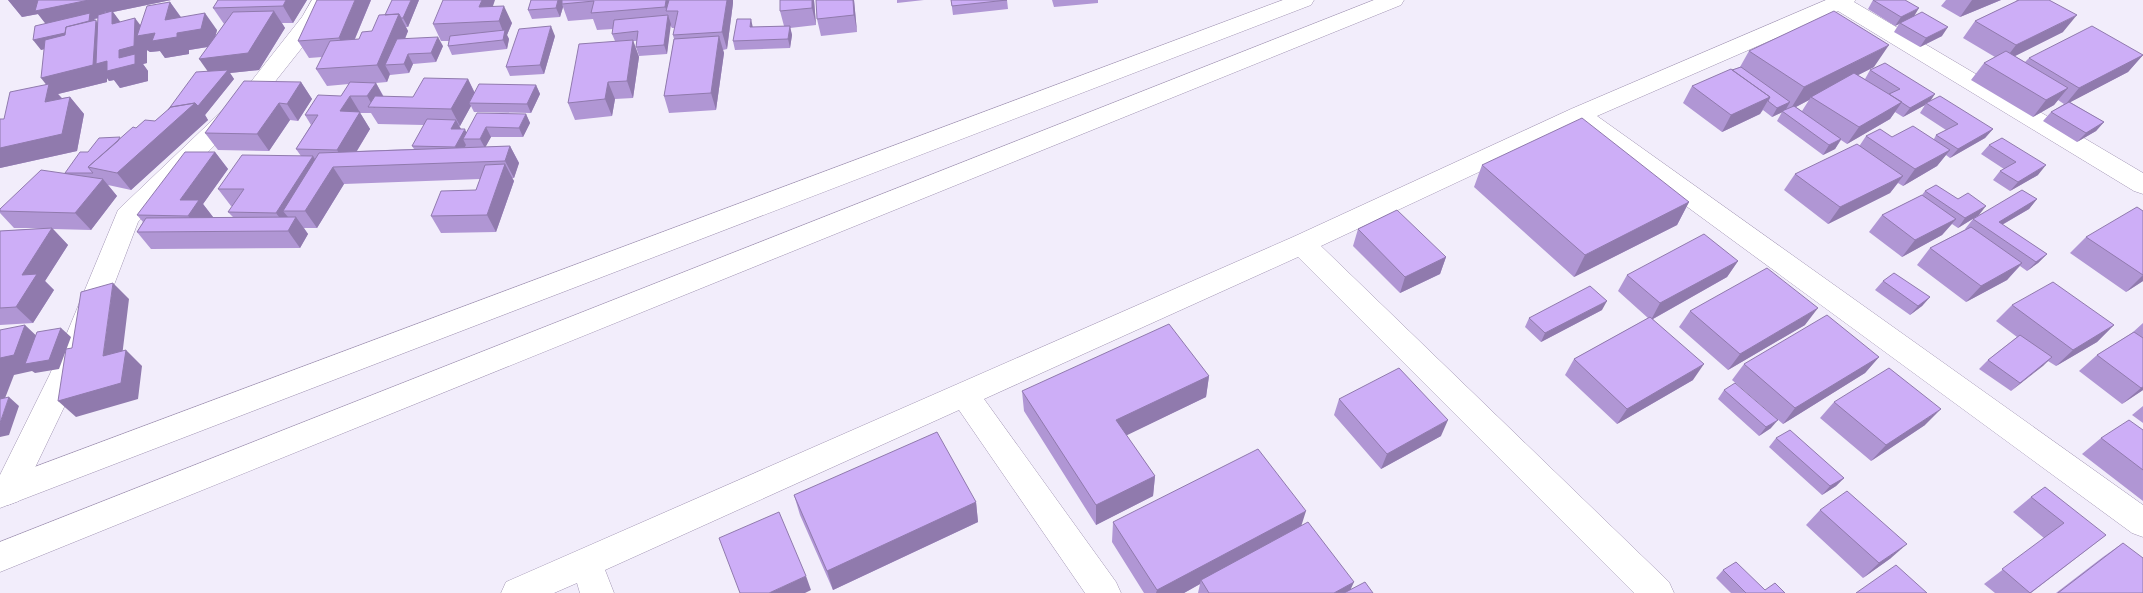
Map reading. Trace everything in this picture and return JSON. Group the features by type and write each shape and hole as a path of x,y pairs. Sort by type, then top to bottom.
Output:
{"street":[{"path":"4,492 65,374 127,217 254,94 312,20 323,0"},
{"path":"4,492 1303,0"},
{"path":"0,557 1393,0"},
{"path":"518,593 1302,244 1579,115 1842,1 2143,185"},
{"path":"1579,115 2143,523"},
{"path":"1302,244 1657,593"},
{"path":"965,395 1104,593"},
{"path":"586,563 597,593"}],"building":[{"path":"38,0 89,0 35,11"},
{"path":"218,0 286,0 283,6 213,8"},
{"path":"317,0 355,0 339,38 298,41"},
{"path":"392,0 411,0 403,18 399,14 385,15"},
{"path":"443,0 482,0 479,7 504,6 499,21 433,24"},
{"path":"531,0 558,0 556,8 528,10"},
{"path":"562,0 666,0 665,7 591,13 594,1 562,4"},
{"path":"669,0 727,0 722,32 673,35 678,11 666,11"},
{"path":"780,0 812,0 812,8 780,11"},
{"path":"816,0 853,0 854,15 817,19"},
{"path":"951,0 1007,0 952,6"},
{"path":"1873,0 1905,0 1919,8 1901,17"},
{"path":"2019,0 2049,0 2077,15 2016,45 1975,21"},
{"path":"170,2 165,20 205,13 201,29 177,33 177,37 152,41 155,33 137,36 147,6"},
{"path":"112,11 112,24 135,18 134,46 119,50 119,58 135,54 135,64 107,71 107,61 96,64 98,15"},
{"path":"274,11 248,53 199,59 233,12"},
{"path":"1834,11 1889,45 1804,87 1749,51"},
{"path":"1922,12 1948,27 1926,38 1900,23"},
{"path":"90,13 89,21 66,27 65,33 33,40 35,26"},
{"path":"399,14 377,65 316,69 330,41 359,39 362,32 372,31 379,15"},
{"path":"668,15 664,45 636,47 638,31 612,34 614,20"},
{"path":"737,19 751,19 750,27 790,26 788,39 733,41"},
{"path":"96,20 93,65 41,78 45,40 65,35 66,27"},
{"path":"551,26 540,65 506,67 519,29"},
{"path":"2092,26 2143,55 2079,88 2029,58"},
{"path":"505,30 503,40 448,46 450,36"},
{"path":"719,36 711,93 664,96 674,39"},
{"path":"438,37 431,53 408,54 404,64 385,65 397,39"},
{"path":"633,40 627,81 608,82 605,99 568,103 579,44"},
{"path":"2006,51 2068,88 2046,100 1984,63"},
{"path":"1885,63 1935,94 1910,108 1889,94 1900,89 1870,70"},
{"path":"1741,67 1790,102 1777,108 1768,101 1770,97 1732,70"},
{"path":"1731,69 1770,97 1731,115 1692,86"},
{"path":"228,70 198,106 195,103 171,107 168,110 196,72"},
{"path":"1854,73 1902,102 1859,127 1811,97"},
{"path":"424,78 468,79 451,109 368,107 375,96 413,97"},
{"path":"244,81 301,82 287,104 279,103 257,134 205,133"},
{"path":"350,82 376,83 367,96 350,96 340,111 360,112 337,150 296,149 318,115 305,115 318,95 341,96"},
{"path":"49,84 45,102 70,97 62,134 0,148 0,119 4,119 10,92"},
{"path":"479,84 536,85 527,104 469,103"},
{"path":"1940,96 1993,129 1958,149 1936,135 1958,124 1926,103"},
{"path":"2069,102 2104,122 2086,133 2051,112"},
{"path":"195,103 117,173 88,167 133,127 136,128 145,120 155,121 171,107"},
{"path":"1794,106 1841,139 1829,145 1782,111"},
{"path":"477,113 526,114 519,128 486,127 480,139 463,139"},
{"path":"1582,118 1689,202 1585,255 1482,165"},
{"path":"427,119 456,120 451,129 465,129 455,147 412,146"},
{"path":"1913,126 1950,150 1915,169 1866,136 1880,129 1892,137"},
{"path":"120,137 118,141 88,167 93,173 65,173 80,152 88,152 99,138"},
{"path":"2002,138 2046,165 2018,182 2000,171 2016,162 1989,145"},
{"path":"1857,144 1903,176 1840,207 1795,174"},
{"path":"510,146 505,161 333,167 305,211 283,211 319,153"},
{"path":"185,152 215,152 180,200 199,200 188,216 137,215"},
{"path":"242,155 313,156 276,213 228,212 244,189 218,189"},
{"path":"505,164 487,215 431,216 441,191 476,190 485,165"},
{"path":"41,170 103,179 75,213 0,211"},
{"path":"1936,185 1958,199 1968,193 1986,206 1965,218 1925,191"},
{"path":"2022,190 2037,199 1999,222 2047,254 2036,262 1973,219"},
{"path":"1922,195 1956,219 1915,240 1882,215"},
{"path":"2137,207 2143,211 2143,275 2086,237"},
{"path":"1397,210 1446,257 1405,277 1358,229"},
{"path":"296,217 288,231 137,232 146,218"},
{"path":"1971,227 2022,263 1981,286 1930,248"},
{"path":"52,228 22,275 37,274 16,307 0,308 0,231"},
{"path":"1704,234 1738,261 1660,303 1627,275"},
{"path":"1767,268 1818,308 1740,354 1690,311"},
{"path":"1894,273 1930,297 1918,306 1883,281"},
{"path":"2053,282 2114,325 2073,350 2012,305"},
{"path":"113,283 103,356 126,350 121,383 58,401 66,349 72,348 81,292"},
{"path":"1590,286 1607,301 1545,333 1529,318"},
{"path":"1827,315 1879,357 1795,408 1744,364"},
{"path":"1650,317 1704,364 1627,409 1574,359"},
{"path":"1169,324 1209,376 1116,420 1155,476 1096,505 1022,391"},
{"path":"25,325 14,355 0,358 0,330"},
{"path":"61,328 49,360 25,364 37,332"},
{"path":"2134,332 2143,338 2143,387 2141,388 2097,355"},
{"path":"2020,335 2052,357 2020,383 1988,360"},
{"path":"1399,368 1448,420 1387,454 1339,399"},
{"path":"1889,368 1941,409 1886,445 1834,402"},
{"path":"1735,383 1778,420 1766,427 1724,390"},
{"path":"9,397 0,423 0,399"},
{"path":"2129,420 2143,430 2143,470 2101,438"},
{"path":"1790,430 1844,478 1830,486 1776,438"},
{"path":"937,432 976,502 827,571 794,495"},
{"path":"1258,449 1306,511 1157,590 1113,522"},
{"path":"2045,487 2106,535 2030,593 2002,569 2064,523 2031,497"},
{"path":"1847,491 1907,544 1879,563 1820,510"},
{"path":"779,512 806,576 769,593 740,593 719,538"},
{"path":"1308,522 1354,582 1334,593 1209,593 1201,580"},
{"path":"2123,543 2143,558 2143,593 2058,593"},
{"path":"1736,562 1765,590 1775,583 1785,593 1746,593 1723,570"},
{"path":"1896,565 1927,593 1856,593"},
{"path":"1365,582 1373,593 1344,593"}]}
